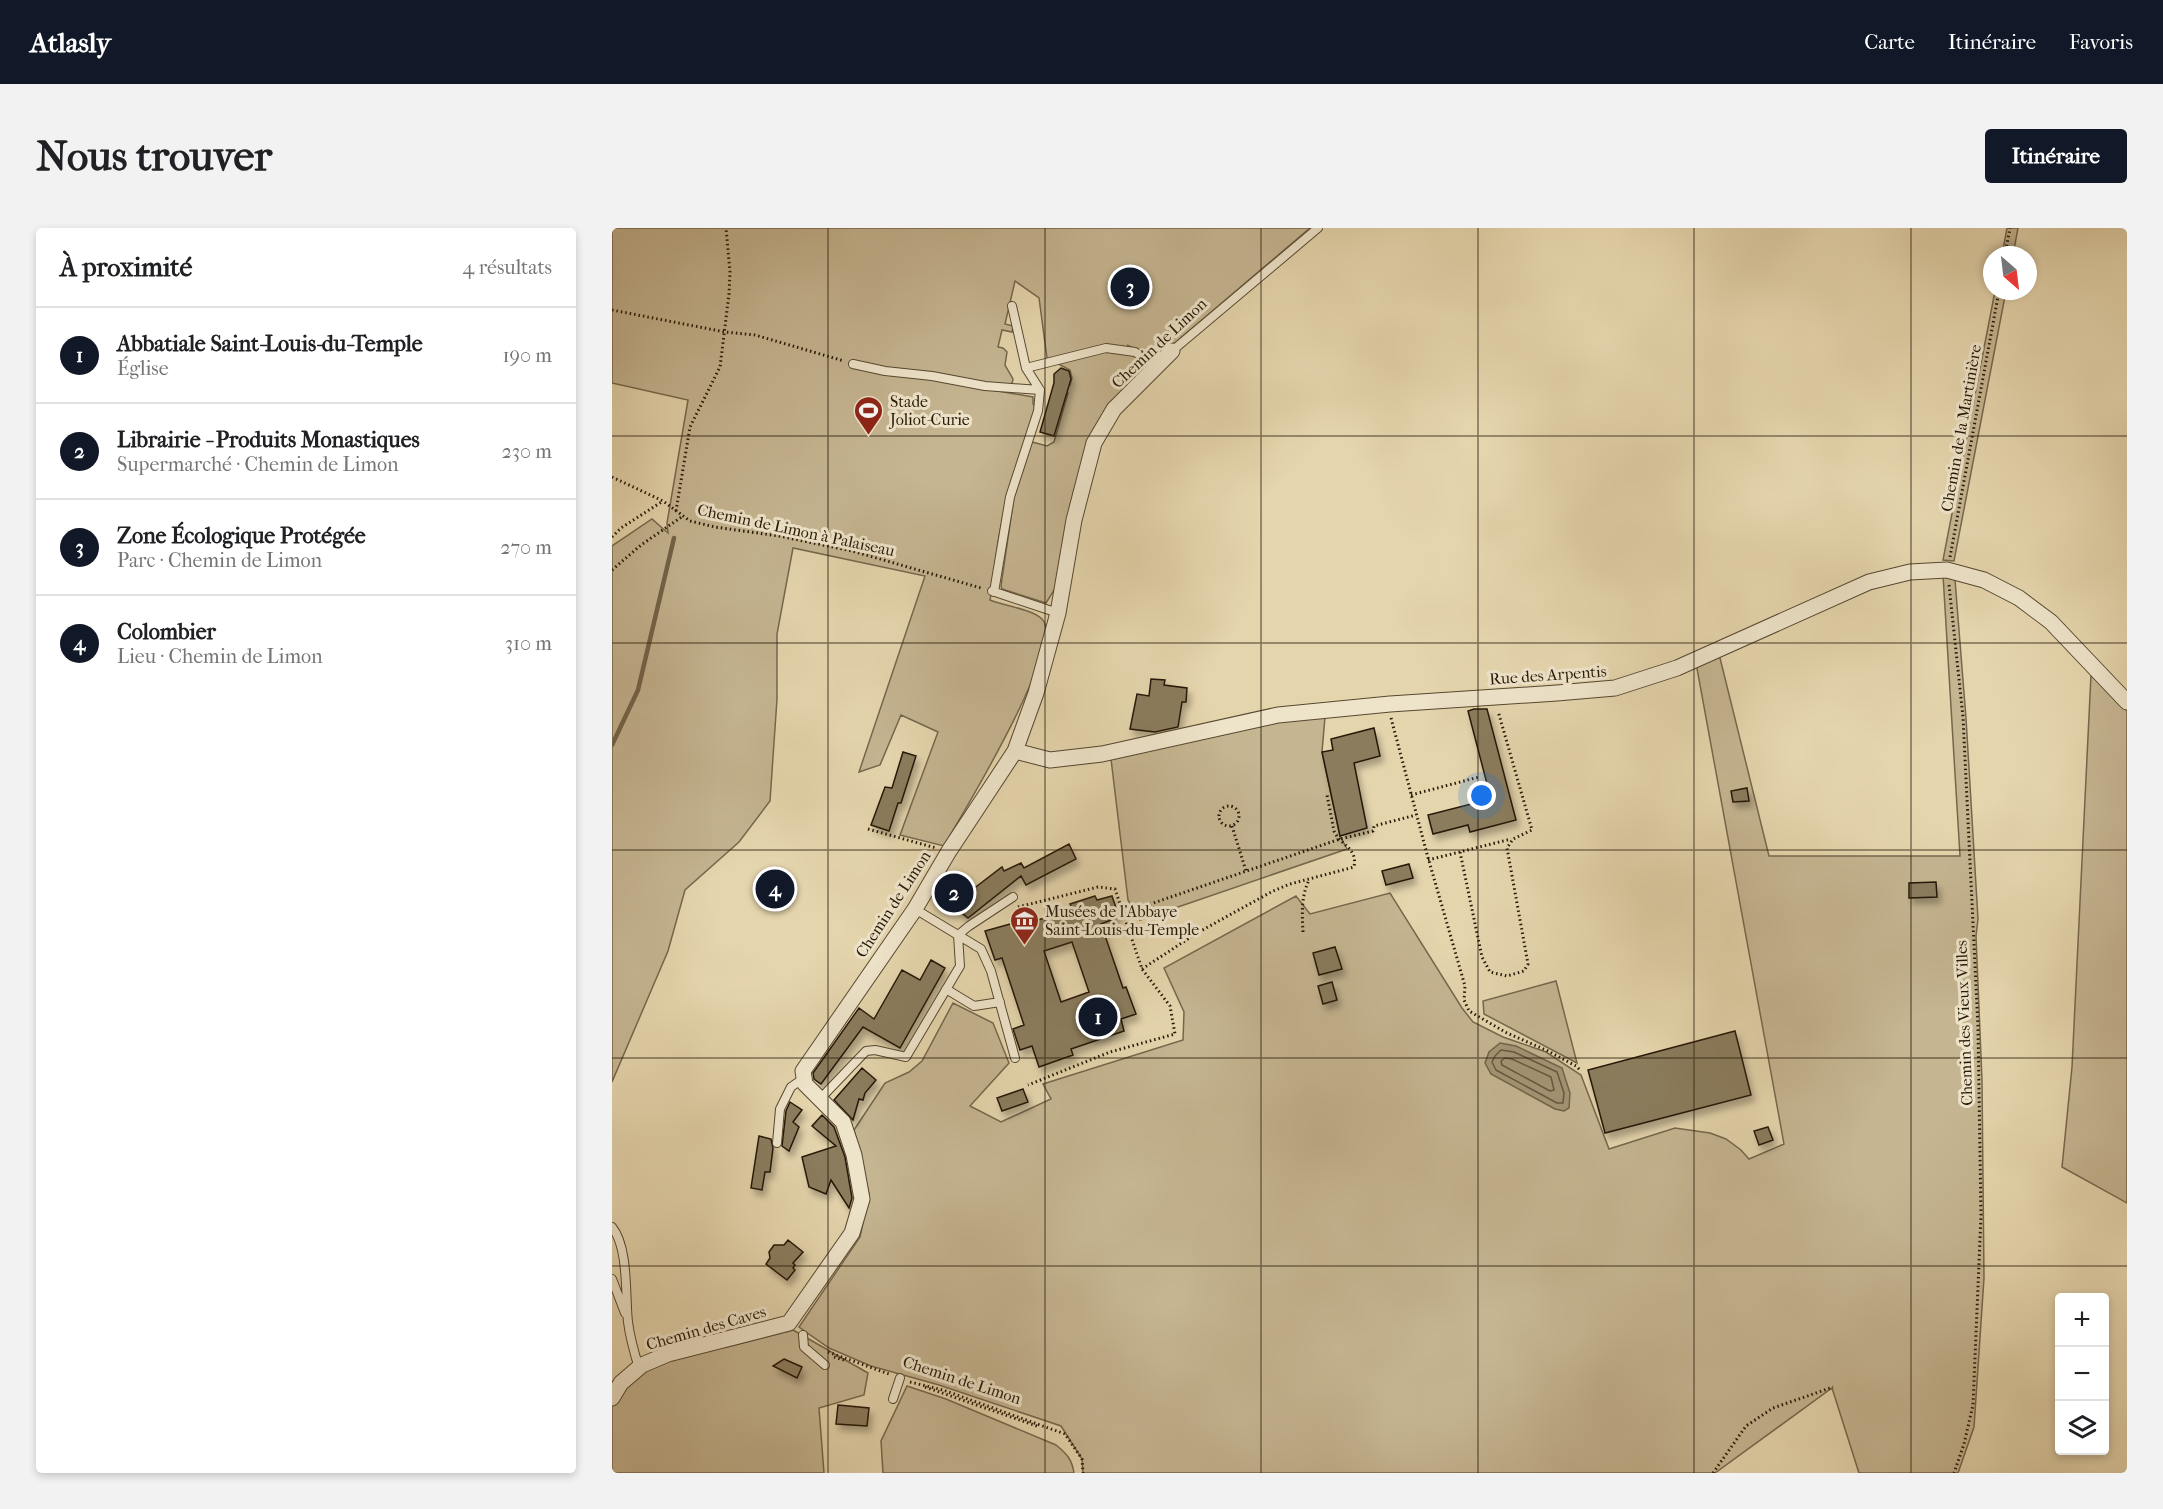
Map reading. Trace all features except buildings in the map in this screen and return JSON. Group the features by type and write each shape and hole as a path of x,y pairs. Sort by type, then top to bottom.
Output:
{"street":[{"name":"Chemin de Limon","path":"804,1078 803,1071 915,909 949,851 1015,751 1036,693 1058,613 1074,520 1094,443 1114,409 1172,351"},
{"name":"Rue des Arpentis","path":"1015,751 1050,760 1102,754 1278,715 1390,704 1615,688 1677,668 1869,582 1910,572 1947,570 1983,580 2019,598 2051,622 2127,702"},
{"path":"804,1078 805,1084 820,1099"},
{"name":"Chemin des Caves","path":"612,1398 621,1383 639,1368 668,1354 789,1323 852,1233 862,1199 854,1155 843,1122 820,1099"}],"lane":[{"name":"Chemin de Limon","path":"1172,351 1318,228"},
{"path":"1012,306 1026,368 1040,390 1038,411 1010,497 993,592 1058,613"},
{"path":"1026,368 1106,348 1135,352 1157,366"},
{"path":"853,364 985,387 1040,390"},
{"path":"958,935 1013,897"},
{"path":"915,909 981,949 991,971 1015,1058"},
{"path":"820,1099 866,1051 875,1050 906,1057 960,966 958,935"},
{"path":"946,988 974,1006 1000,1002"},
{"path":"777,1143 780,1109 791,1087 804,1078"},
{"path":"612,1227 622,1252 628,1322 639,1368"},
{"path":"612,1279 628,1322"},
{"path":"802,1335 804,1347 825,1365"},
{"path":"893,1400 900,1379"}],"path":[{"path":"676,512 690,427 720,367 730,272 726,228"},
{"path":"2007,246 2010,228"},
{"name":"Chemin de la Martinière","path":"1947,570 1997,300"},
{"path":"612,310 724,332 755,335 853,364"},
{"path":"612,477 663,501 683,516"},
{"path":"612,537 621,528 663,501"},
{"name":"Chemin de Limon à Palaiseau","path":"612,570 641,545 683,516 690,521 715,527 779,536 852,551 993,592"},
{"name":"Chemin des Vieux Villes","path":"1947,570 1963,717 1978,1027 1981,1215 1973,1405 1964,1444 1954,1473"},
{"path":"1428,860 1513,838 1532,830 1499,715 1497,697"},
{"path":"1390,704 1391,718 1428,860 1465,986 1464,1000 1469,1011 1507,1033 1548,1051 1581,1071"},
{"path":"1411,795 1479,777"},
{"path":"1142,969 1197,933 1273,891 1290,884 1354,867 1355,861 1350,848 1334,831 1327,795"},
{"path":"1224,807 1237,809 1239,813 1238,821 1232,826 1223,824 1219,815 1224,807"},
{"path":"1124,913 1340,839 1373,831 1374,826 1416,815"},
{"path":"1232,826 1246,871"},
{"path":"868,830 949,851"},
{"path":"1460,852 1482,957 1490,972 1507,976 1524,971 1528,964 1507,848 1513,838"},
{"path":"1303,932 1302,906 1309,880"},
{"path":"1013,897 1018,907 1098,886 1115,890 1142,969 1170,1006 1175,1034 1110,1052 1028,1085"},
{"name":"Chemin de Limon","path":"821,1349 900,1379 943,1390 1065,1434 1082,1459 1082,1473"},
{"path":"1713,1473 1746,1426 1773,1408 1833,1388"}],"shaded area":[{"path":"612,228 1310,228 1156,359 1127,345 1149,360 1147,368 1111,407 1058,584 1046,603 1002,589 1001,586 1014,497 1032,442 1047,446 1054,442 1068,393 1065,388 1070,385 1072,378 1070,370 1047,358 1039,298 1015,281 1005,324 1013,326 1012,332 1002,330 998,347 1007,352 1005,365 1013,379 1012,384 992,390 1033,397 1033,404 1037,408 1004,512 990,600 1025,610 1042,619 1046,634 1040,660 1009,730 944,846 900,835 938,732 901,715 880,765 859,772 925,576 793,548 777,634 777,699 770,801 739,842 685,890 668,951 612,1082 612,546 652,519 668,533 667,523 688,400 612,383"},
{"path":"2007,228 2018,228 2015,246 2004,246"},
{"path":"1993,300 2004,300 1954,561 1943,560"},
{"path":"1943,575 1955,580 1966,718 1978,919 1976,936 1982,1080 1984,1278 1974,1427 1958,1473 1859,1473 1832,1388 1715,1473 1083,1473 1082,1459 1061,1426 939,1385 871,1366 829,1348 799,1327 860,1237 869,1194 854,1130 885,1083 909,1072 922,1061 953,1003 993,1023 1009,1063 970,1106 1001,1122 1051,1099 1043,1084 1183,1040 1184,1012 1164,968 1296,896 1310,914 1390,893 1473,1022 1503,1037 1546,1052 1581,1075 1609,1149 1675,1128 1710,1133 1726,1139 1749,1159 1784,1144 1696,663 1719,654 1769,856 1960,856"},
{"path":"2091,675 2127,711 2127,1203 2062,1167 2072,1067"},
{"path":"1325,717 1322,752 1340,836 1347,849 1140,920 1128,900 1111,759 1285,721"},
{"path":"1556,981 1577,1063 1484,1014 1483,1001"},
{"path":"793,1330 868,1373 864,1395 819,1408 824,1473 612,1473 612,1398 668,1354 727,1347"},
{"path":"907,1386 946,1399 1056,1445 1068,1457 1074,1473 883,1473 881,1441"}],"water":[{"path":"1500,1043 1516,1046 1562,1068 1570,1093 1569,1108 1564,1111 1555,1109 1491,1074 1485,1063 1489,1052"}],"waterway":[{"path":"612,745 638,690 674,538"}],"place":[{"name":"Zone Écologique Protégée","path":"1130,287"},
{"name":"Stade Joliot-Curie","path":"869,436"},
{"name":"Colombier","path":"775,889"},
{"name":"Librairie - Produits Monastiques","path":"954,893"},
{"name":"Musées de l'Abbaye Saint-Louis-du-Temple","path":"1024,946"},
{"name":"Abbatiale Saint-Louis-du-Temple","path":"1098,1017"}]}
